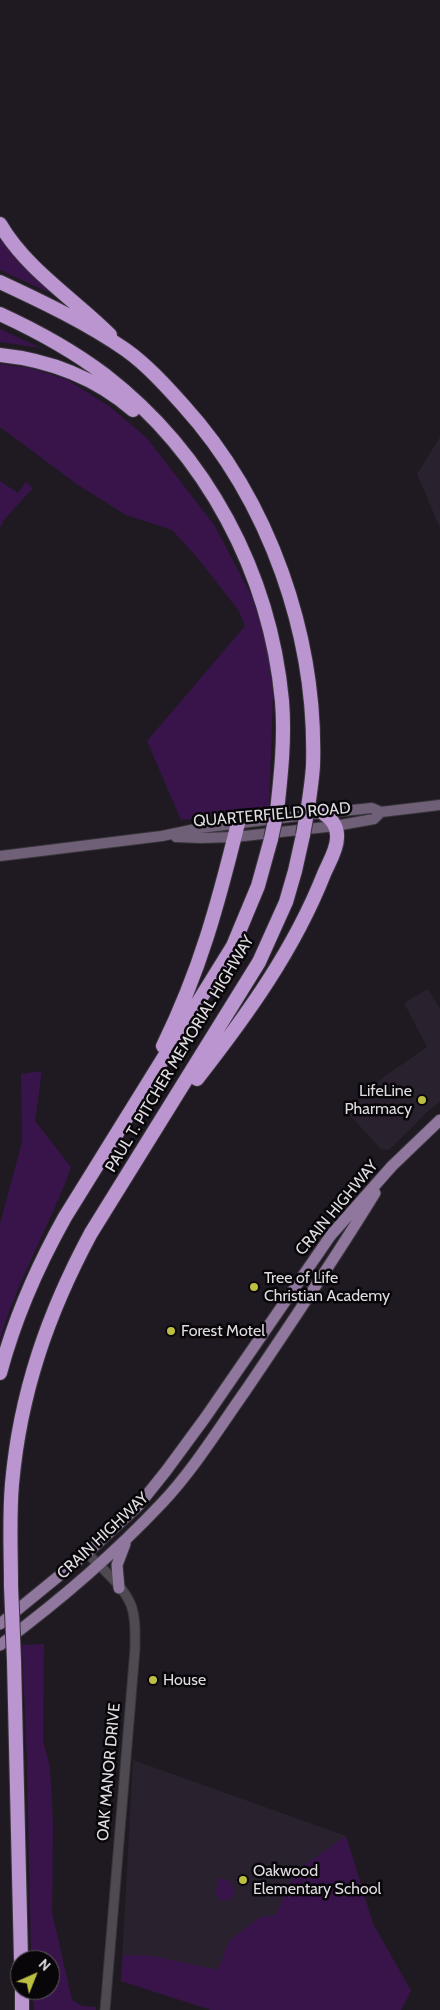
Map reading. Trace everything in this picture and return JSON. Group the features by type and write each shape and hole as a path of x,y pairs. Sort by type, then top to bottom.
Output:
{"highway":[{"path":"0,224 27,260 127,351"},
{"name":"PAUL T. PITCHER MEMORIAL HIGHWAY","path":"0,282 68,316 127,351 172,392 217,446 253,505 271,544 289,599 305,661 312,736 312,767 308,808 295,871 286,902 259,962 91,1233 68,1276 37,1355 25,1398 17,1442 12,1494 11,1586 21,1950"},
{"name":"PAUL T. PITCHER MEMORIAL HIGHWAY","path":"0,314 52,340 104,374 150,414 192,463 210,489 228,518 246,555 262,600 277,664 282,703 283,736 282,775 271,839 258,886 233,946 98,1163 40,1262 20,1309 0,1373"},
{"path":"0,355 41,362 63,369 107,390 127,404 155,431 187,467 225,520 246,555"},
{"path":"150,1138 249,1012 284,958 317,892 337,841 335,826 322,813"},
{"path":"98,1163 157,1058 190,988 213,922 236,830"}],"main road":[{"name":"QUARTERFIELD ROAD","path":"0,856 162,836 201,838 322,813 372,808 381,812 440,805"},
{"name":"QUARTERFIELD ROAD","path":"236,830 335,826 374,819 381,812"},
{"path":"392,1166 440,1120"},
{"name":"CRAIN HIGHWAY","path":"0,1645 37,1618 98,1565 164,1502 204,1450 292,1322 392,1166"},
{"name":"CRAIN HIGHWAY","path":"0,1624 87,1553 138,1506 166,1471 331,1235 392,1166"},
{"path":"119,1588 117,1565 125,1540"}],"street":[{"name":"OAK MANOR DRIVE","path":"87,1553 119,1588 131,1605 134,1618 135,1649 105,2010"}],"shaded area":[{"path":"0,239 19,262 50,293 0,270"},
{"path":"0,329 41,348 0,342"},
{"path":"0,364 31,368 68,380 109,406 146,437 215,526 252,597 267,645 273,696 269,811 181,820 147,741 245,626 239,611 196,556 172,530 126,515 78,485 0,427"},
{"path":"440,437 440,528 417,474"},
{"path":"0,481 18,493 26,482 33,488 2,522 3,524 0,527"},
{"path":"428,989 440,1009 440,1102 428,1111 389,1150 381,1149 346,1111 385,1076 427,1047 404,1003"},
{"path":"42,1071 35,1121 71,1167 63,1189 24,1274 0,1340 0,1224 22,1142 21,1074"},
{"path":"44,1644 43,1741 50,1767 53,1825 52,1912 72,2000 82,2006 96,2007 96,2010 34,2010 33,2000 60,2000 60,1950 31,1950 27,1760 22,1645"},
{"name":"Oakwood Elementary School","path":"133,1760 346,1836 373,1924 411,1991 400,2010 211,2010 121,1981"},
{"path":"346,1836 373,1924 411,1991 401,2010 211,2010 121,1981 123,1955 153,1956 218,1970 229,1941 260,1917 276,1915 294,1872"},
{"path":"219,1878 230,1881 235,1894 230,1900 221,1900 215,1895"}],"place":[{"name":"LifeLine Pharmacy","path":"422,1100"},
{"name":"Tree of Life Christian Academy","path":"254,1287"},
{"name":"Forest Motel","path":"171,1331"},
{"name":"House","path":"153,1680"},
{"name":"Oakwood Elementary School","path":"243,1880"}]}
